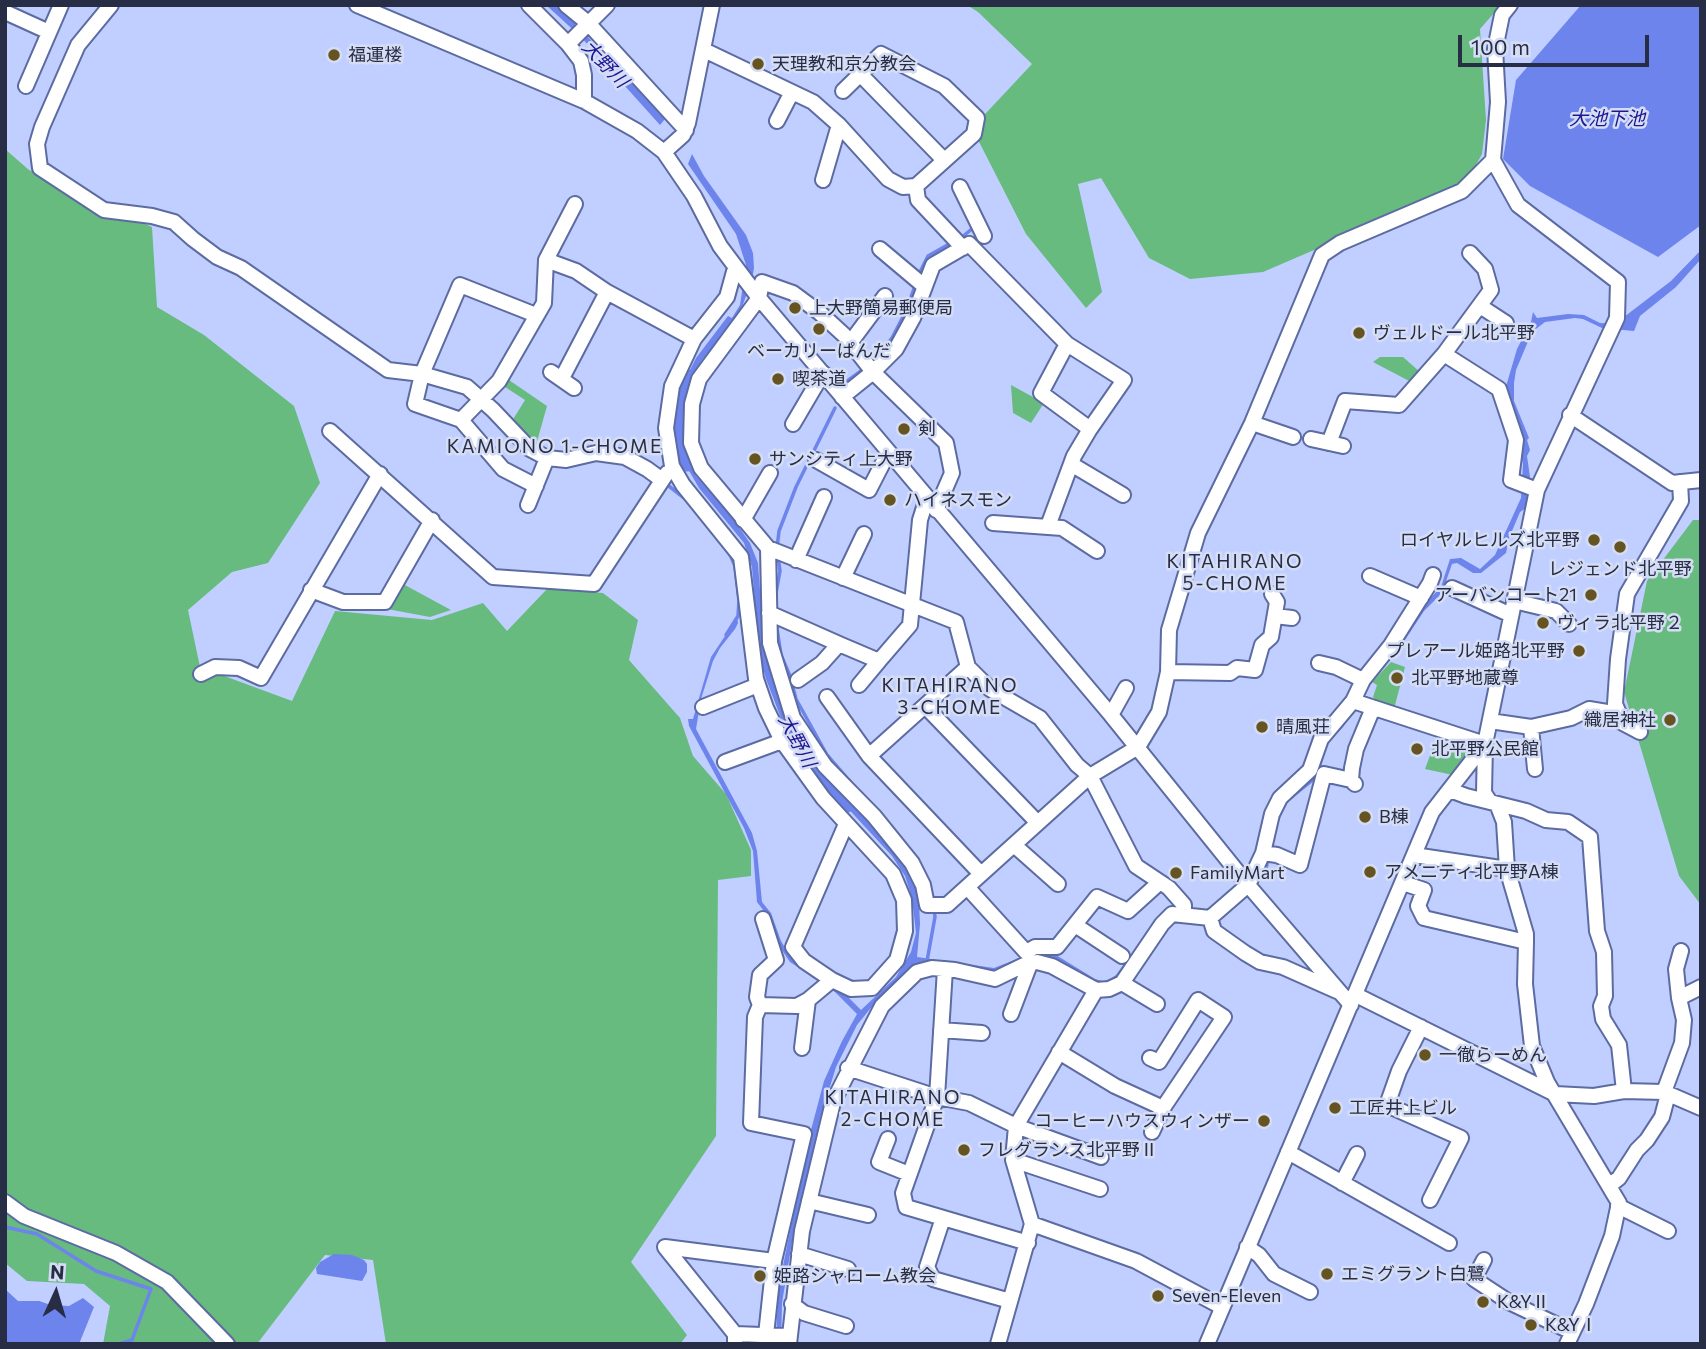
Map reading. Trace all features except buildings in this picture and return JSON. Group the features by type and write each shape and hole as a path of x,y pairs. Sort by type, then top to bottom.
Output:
{"street":[{"path":"26,86 61,5"},
{"path":"111,5 78,44 42,127 37,144 40,168 104,210 152,216 174,222 217,257 241,268 388,370 422,374 467,387 530,449 547,458 566,460 596,453 625,457 647,468 662,480"},
{"path":"357,5 584,101 637,131 664,152 687,185 720,246 759,298 1138,747 1339,992"},
{"path":"529,5 568,44 583,67 584,101"},
{"path":"565,5 587,23 686,130"},
{"path":"568,44 607,5"},
{"path":"664,152 686,130 712,5"},
{"path":"1484,1260 1474,1279 1570,1338 1612,1236 1619,1203 1555,1094 1532,1046 1525,996 1526,934 1507,869 1504,822 1484,793 1485,744 1537,490 1617,318 1618,282 1518,205 1493,160 1498,102 1495,48 1502,15 1510,5"},
{"path":"5,12 49,32"},
{"path":"704,50 813,102 839,125 888,179 903,187 916,186 974,134 977,118 944,86 881,54 843,91"},
{"path":"860,74 944,160"},
{"path":"777,121 792,92"},
{"path":"822,180 839,125"},
{"path":"768,548 771,643 793,718 825,766 874,816 912,863 923,885 927,905 947,905 1090,776 1138,747 1158,712 1168,673 1169,630 1198,533 1252,423 1322,255 1340,243 1462,191 1493,160"},
{"path":"916,186 918,200 1067,344 1124,380 1090,429 1070,464 1048,526"},
{"path":"842,397 896,349 913,318 933,265 989,234 960,187"},
{"path":"461,420 499,381 544,303 546,260 575,204"},
{"path":"880,249 924,285"},
{"path":"1329,443 1345,401 1399,404 1444,354 1480,306 1491,290 1485,269 1470,253"},
{"path":"546,260 576,271 607,292 694,339"},
{"path":"735,268 727,297 694,339 672,386 666,428 672,466 683,485 741,557 758,685 782,741 823,798 893,874 905,900 905,931 897,960 872,988 851,989 828,983 793,947 846,824"},
{"path":"774,1261 665,1247 735,1339 789,1340 799,1254 833,1102 882,1006 917,972 932,968 945,969 995,979 1037,962 1052,965 1096,990 1109,989 1122,983 1184,905 1169,888 1136,866 1090,776 1077,765 1040,718 990,689 968,667 956,622 911,604 796,560 768,548 701,468 691,443 692,404 699,379 759,298 762,282 793,293 820,313 850,343 873,372 946,443 952,473 920,520 911,604 910,625 859,685"},
{"path":"536,315 460,285 422,374 415,404 461,420 503,469 536,486"},
{"path":"574,388 557,375 607,292"},
{"path":"850,343 885,296"},
{"path":"1480,306 1506,323"},
{"path":"1067,344 1041,393 1090,429"},
{"path":"1444,354 1499,389 1516,440 1511,480 1537,490"},
{"path":"793,424 823,373"},
{"path":"1570,415 1672,483 1701,480"},
{"path":"1252,423 1293,437"},
{"path":"330,430 493,577 594,584 672,466"},
{"path":"1311,439 1343,446"},
{"path":"816,460 869,490 888,453"},
{"path":"528,505 547,458"},
{"path":"1070,464 1123,495"},
{"path":"743,520 771,473"},
{"path":"201,674 215,667 239,668 261,678 380,474"},
{"path":"1623,723 1615,704 1627,594 1681,501 1680,482"},
{"path":"796,560 824,496"},
{"path":"311,590 343,603 385,603 432,520"},
{"path":"993,523 1062,528 1097,551"},
{"path":"843,578 864,534"},
{"path":"1270,854 1300,865 1326,768 1353,782 1363,705 1363,680 1391,645 1433,575"},
{"path":"1370,576 1421,598"},
{"path":"1452,588 1513,608 1556,611 1569,624"},
{"path":"1168,673 1230,673 1237,668 1255,670 1262,645 1271,637 1277,602 1272,594"},
{"path":"769,613 879,661"},
{"path":"1275,615 1292,618"},
{"path":"798,680 822,663 839,644"},
{"path":"1319,663 1336,667 1363,680"},
{"path":"869,756 968,667"},
{"path":"703,707 758,685"},
{"path":"1111,715 1126,688"},
{"path":"827,697 869,756 981,874"},
{"path":"1363,705 1485,744"},
{"path":"1212,924 1252,889 1270,854 1272,814 1280,798 1310,770 1321,739 1363,705"},
{"path":"926,706 1037,822"},
{"path":"1490,721 1531,727 1571,718 1590,709 1607,712 1640,732"},
{"path":"1531,727 1535,769"},
{"path":"725,762 782,741"},
{"path":"1207,1344 1432,812 1485,744"},
{"path":"1450,790 1526,811 1546,820 1568,822 1590,837 1597,932 1604,952 1605,996 1601,1006 1603,1018 1619,1045 1624,1091"},
{"path":"1014,845 1058,884"},
{"path":"1414,855 1507,869"},
{"path":"968,887 1026,952 1035,947 1057,947 1097,897 1128,911 1160,882"},
{"path":"1403,883 1424,890 1418,906 1424,918 1525,942"},
{"path":"1173,918 1212,924 1260,961 1283,967 1353,1000 1421,1027 1555,1094 1594,1096 1624,1091 1666,1093 1701,1108"},
{"path":"763,919 776,960 760,975 757,997 760,1005 755,1017 751,1123 804,1134 774,1261 765,1340"},
{"path":"1075,925 1122,957"},
{"path":"1609,1186 1619,1178 1662,1117 1666,1093 1682,1043 1684,1020 1676,970 1681,951"},
{"path":"1011,1014 1030,964"},
{"path":"945,969 937,1097 903,1193 906,1207 1028,1243"},
{"path":"760,1005 797,1006 828,983"},
{"path":"1122,983 1157,1004"},
{"path":"1679,998 1701,987"},
{"path":"872,988 882,1006"},
{"path":"998,1344 1032,1224 1013,1160 1016,1126 1096,990"},
{"path":"802,1048 808,1000"},
{"path":"1150,1058 1159,1062 1198,1000 1229,1019 1182,1092 1163,1108 1152,1132"},
{"path":"1421,1027 1399,1071 1387,1105 1461,1138 1430,1200"},
{"path":"942,1030 982,1033"},
{"path":"1059,1052 1115,1086 1163,1108"},
{"path":"848,1068 937,1097 969,1103 1016,1126 1101,1157"},
{"path":"883,1141 879,1162 909,1174"},
{"path":"1288,1152 1449,1243"},
{"path":"1342,1183 1357,1154"},
{"path":"1013,1160 1100,1189"},
{"path":"809,1201 868,1215"},
{"path":"5,1202 24,1216 116,1253 167,1282 227,1344"},
{"path":"1618,1206 1668,1231"},
{"path":"943,1218 927,1267 933,1279 1010,1301"},
{"path":"1032,1224 1136,1261 1222,1307"},
{"path":"1247,1247 1259,1255 1273,1274 1310,1292"},
{"path":"799,1254 848,1269"},
{"path":"792,1304 804,1313 846,1326"}],"green space":[{"path":"967,5 1501,5 1480,29 1486,120 1482,154 1465,185 1263,272 1190,279 1149,258 1101,178 1078,184 1102,292 1086,308 1026,234 972,128 1032,64 978,12"},
{"path":"5,149 29,170 152,227 157,307 204,335 294,406 320,483 268,563 232,572 188,610 200,667 292,701 335,611 432,620 483,603 507,631 547,589 603,593 638,620 629,660 680,718 693,756 726,794 751,850 751,876 718,880 716,1136 631,1262 687,1335 680,1344 386,1344 373,1260 325,1255 257,1344 103,1344 110,1306 84,1284 27,1281 5,1263"},
{"path":"1380,357 1403,357 1420,372 1411,382 1373,362"},
{"path":"506,378 547,406 536,445 512,421 525,400 502,385"},
{"path":"1011,385 1044,403 1031,423 1013,413"},
{"path":"1693,520 1701,520 1701,905 1679,876 1624,692 1647,581"},
{"path":"403,584 451,610 430,617 387,609"},
{"path":"1391,662 1405,667 1394,709 1378,703 1373,697 1377,685 1372,682"},
{"path":"1438,734 1464,741 1472,749 1453,775 1425,769"}],"water":[{"path":"546,5 557,5 572,20 665,119 660,125 580,36"},
{"name":"大池下池","path":"1581,5 1701,5 1701,225 1658,257 1530,186 1503,159 1516,80"},
{"path":"692,154 704,176 746,235 753,253 754,268 742,307 732,325 702,360 685,393 682,410 684,445 696,476 732,517 750,543 758,563 764,647 784,713 802,747 897,853 914,882 919,901 920,924 917,957 994,968 1030,954 1049,954 1056,955 1095,979 1106,982 1116,975 1157,918 1206,920 1244,893 1275,812 1422,607 1441,587 1450,559 1461,558 1480,569 1495,555 1521,498 1523,464 1507,396 1507,383 1517,349 1531,322 1533,312 1537,318 1584,315 1600,323 1621,324 1624,317 1671,281 1701,250 1701,259 1676,287 1640,316 1634,331 1602,328 1575,318 1545,322 1532,332 1516,370 1514,383 1514,401 1529,438 1528,501 1509,538 1506,553 1481,573 1473,573 1457,563 1452,564 1442,593 1424,611 1395,655 1375,676 1343,727 1326,745 1314,781 1288,802 1278,822 1267,872 1249,894 1216,922 1205,924 1171,921 1122,977 1101,987 1057,963 995,974 932,964 900,981 874,1004 857,1025 836,1067 820,1119 793,1236 782,1303 781,1344 776,1344 778,1290 811,1130 824,1081 857,1014 835,992 790,962 777,943 767,915 757,902 753,851 744,828 689,726 688,719 693,719 711,657 737,618 735,629 713,661 701,699 696,729 752,833 757,851 762,902 771,913 781,941 790,956 844,993 861,1010 896,977 911,952 916,933 912,898 905,876 892,856 805,762 784,726 759,653 752,567 744,543 699,488 680,455 677,409 684,382 696,358 728,316 732,318 740,305 746,265 736,234 688,164"},
{"path":"334,1254 352,1255 364,1260 367,1272 362,1281 317,1274 316,1268 320,1262"},
{"path":"5,1289 18,1301 39,1301 51,1305 69,1306 83,1298 94,1307 79,1344 5,1344"}],"waterway":[{"path":"961,238 973,228"},
{"path":"918,276 928,256 951,243"},
{"path":"872,362 892,338 916,283"},
{"path":"846,382 865,368"},
{"name":"大野川","path":"687,460 683,452 682,392 688,381"},
{"path":"777,548 779,531 796,487 835,408"},
{"path":"665,483 688,501"},
{"path":"726,635 738,616 739,600 735,566 728,550"},
{"path":"776,593 780,571 778,556"},
{"path":"776,622 781,655 796,699 827,755 853,785"},
{"name":"大野川","path":"798,749 812,771 844,802"},
{"path":"927,961 934,910"},
{"path":"5,1227 37,1234 96,1271 151,1289 132,1340 119,1344"}],"place":[{"name":"福運楼","path":"334,55"},
{"name":"天理教和京分教会","path":"758,64"},
{"name":"上大野簡易郵便局","path":"795,308"},
{"name":"ベーカリーぱんだ","path":"819,329"},
{"name":"ヴェルドール北平野","path":"1359,333"},
{"name":"喫茶道","path":"778,379"},
{"name":"剣","path":"904,429"},
{"name":"サンシティ上大野","path":"755,459"},
{"name":"ハイネスモン","path":"890,500"},
{"name":"ロイヤルヒルズ北平野","path":"1594,540"},
{"name":"レジェンド北平野","path":"1620,547"},
{"name":"アーバンコート21","path":"1591,595"},
{"name":"ヴィラ北平野２","path":"1543,623"},
{"name":"プレアール姫路北平野","path":"1579,651"},
{"name":"北平野地蔵尊","path":"1397,678"},
{"name":"織居神社","path":"1670,720"},
{"name":"晴風荘","path":"1262,727"},
{"name":"北平野公民館","path":"1417,749"},
{"name":"B棟","path":"1365,817"},
{"name":"アメニティ北平野A棟","path":"1370,872"},
{"name":"FamilyMart","path":"1176,873"},
{"name":"一徹らーめん","path":"1425,1055"},
{"name":"工匠井上ビル","path":"1335,1108"},
{"name":"コーヒーハウスウィンザー","path":"1264,1121"},
{"name":"フレグランス北平野Ⅱ","path":"964,1150"},
{"name":"エミグラント白鷺","path":"1327,1274"},
{"name":"姫路シャローム教会","path":"760,1276"},
{"name":"Seven-Eleven","path":"1158,1296"},
{"name":"K&YⅡ","path":"1483,1302"},
{"name":"K&YⅠ","path":"1531,1325"}],"district":[{"name":"KAMIONO 1-CHOME","path":"555,447"},
{"name":"KITAHIRANO 5-CHOME","path":"1235,573"},
{"name":"KITAHIRANO 3-CHOME","path":"950,697"},
{"name":"KITAHIRANO 2-CHOME","path":"893,1109"}]}
